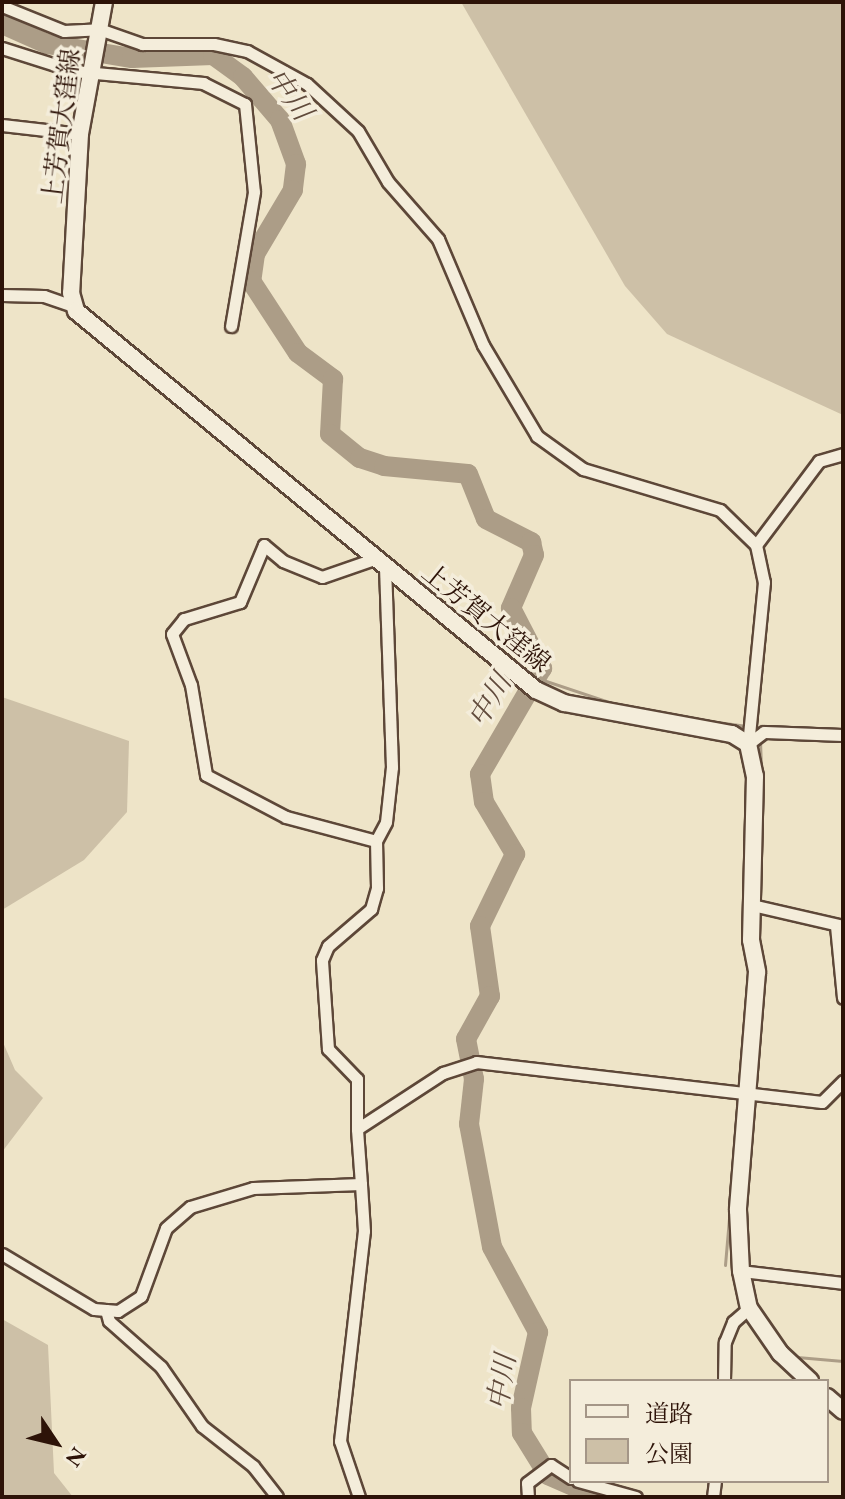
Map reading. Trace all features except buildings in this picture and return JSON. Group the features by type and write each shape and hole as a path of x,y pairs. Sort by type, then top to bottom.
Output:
{"main road":[{"name":"上芳賀大窪線","path":"104,2 80,134 73,306 530,686 564,703 732,734 751,733"},
{"path":"751,733 755,776 752,905 757,972 738,1210 741,1271 749,1308 780,1353 808,1379"}],"street":[{"path":"2,6 64,31 98,34 142,44 202,43 247,51 307,84 358,131 388,182 438,239 483,345 537,436 583,469 720,510 756,545 764,582 751,733 843,735"},
{"path":"2,48 91,70 203,83 245,104 254,192 231,326"},
{"path":"2,125 80,134"},
{"path":"2,295 44,296 73,306"},
{"path":"756,545 819,461 843,454"},
{"path":"359,1497 340,1441 364,1231 357,1079 328,1049 322,960 328,946 371,909 376,841 386,822 392,767 380,564 322,577 283,561 264,545 240,602 184,619 172,634 191,685 206,775 286,817 376,841"},
{"path":"752,905 778,906 792,918 840,926 843,998"},
{"path":"357,1129 471,1063 747,1091 822,1102 843,1081"},
{"path":"2,1254 106,1310 118,1311 141,1296 166,1228 190,1207 253,1188 361,1184"},
{"path":"741,1271 843,1283"},
{"path":"724,1379 725,1342 733,1322 749,1308"},
{"path":"106,1310 109,1321 161,1367 202,1426 253,1466 277,1497"},
{"path":"528,1497 527,1483 544,1469 569,1477"},
{"path":"585,1483 636,1497"}],"green space":[{"path":"461,2 843,2 843,415 667,334 625,286"},
{"path":"2,697 129,741 127,812 84,860 2,910"},
{"path":"2,1040 15,1070 43,1098 2,1152"},
{"path":"2,1319 48,1345 54,1473 73,1497 2,1497"}],"waterway":[{"name":"中川","path":"2,24 47,44 132,58 213,55 243,77 280,120 296,164 293,190 255,254 251,281 298,353 333,379 330,434 360,458 384,466 468,474 486,519 531,542 534,555 511,608 542,668 480,774 484,802 515,854 480,926 490,996 466,1039 474,1079 469,1124 492,1247 538,1332 521,1408 522,1433 548,1475 598,1497"},
{"path":"537,678 621,706"},
{"path":"695,719 747,726"},
{"path":"760,740 761,772"},
{"path":"725,1265 738,1113"},
{"path":"797,1357 843,1361"}]}
